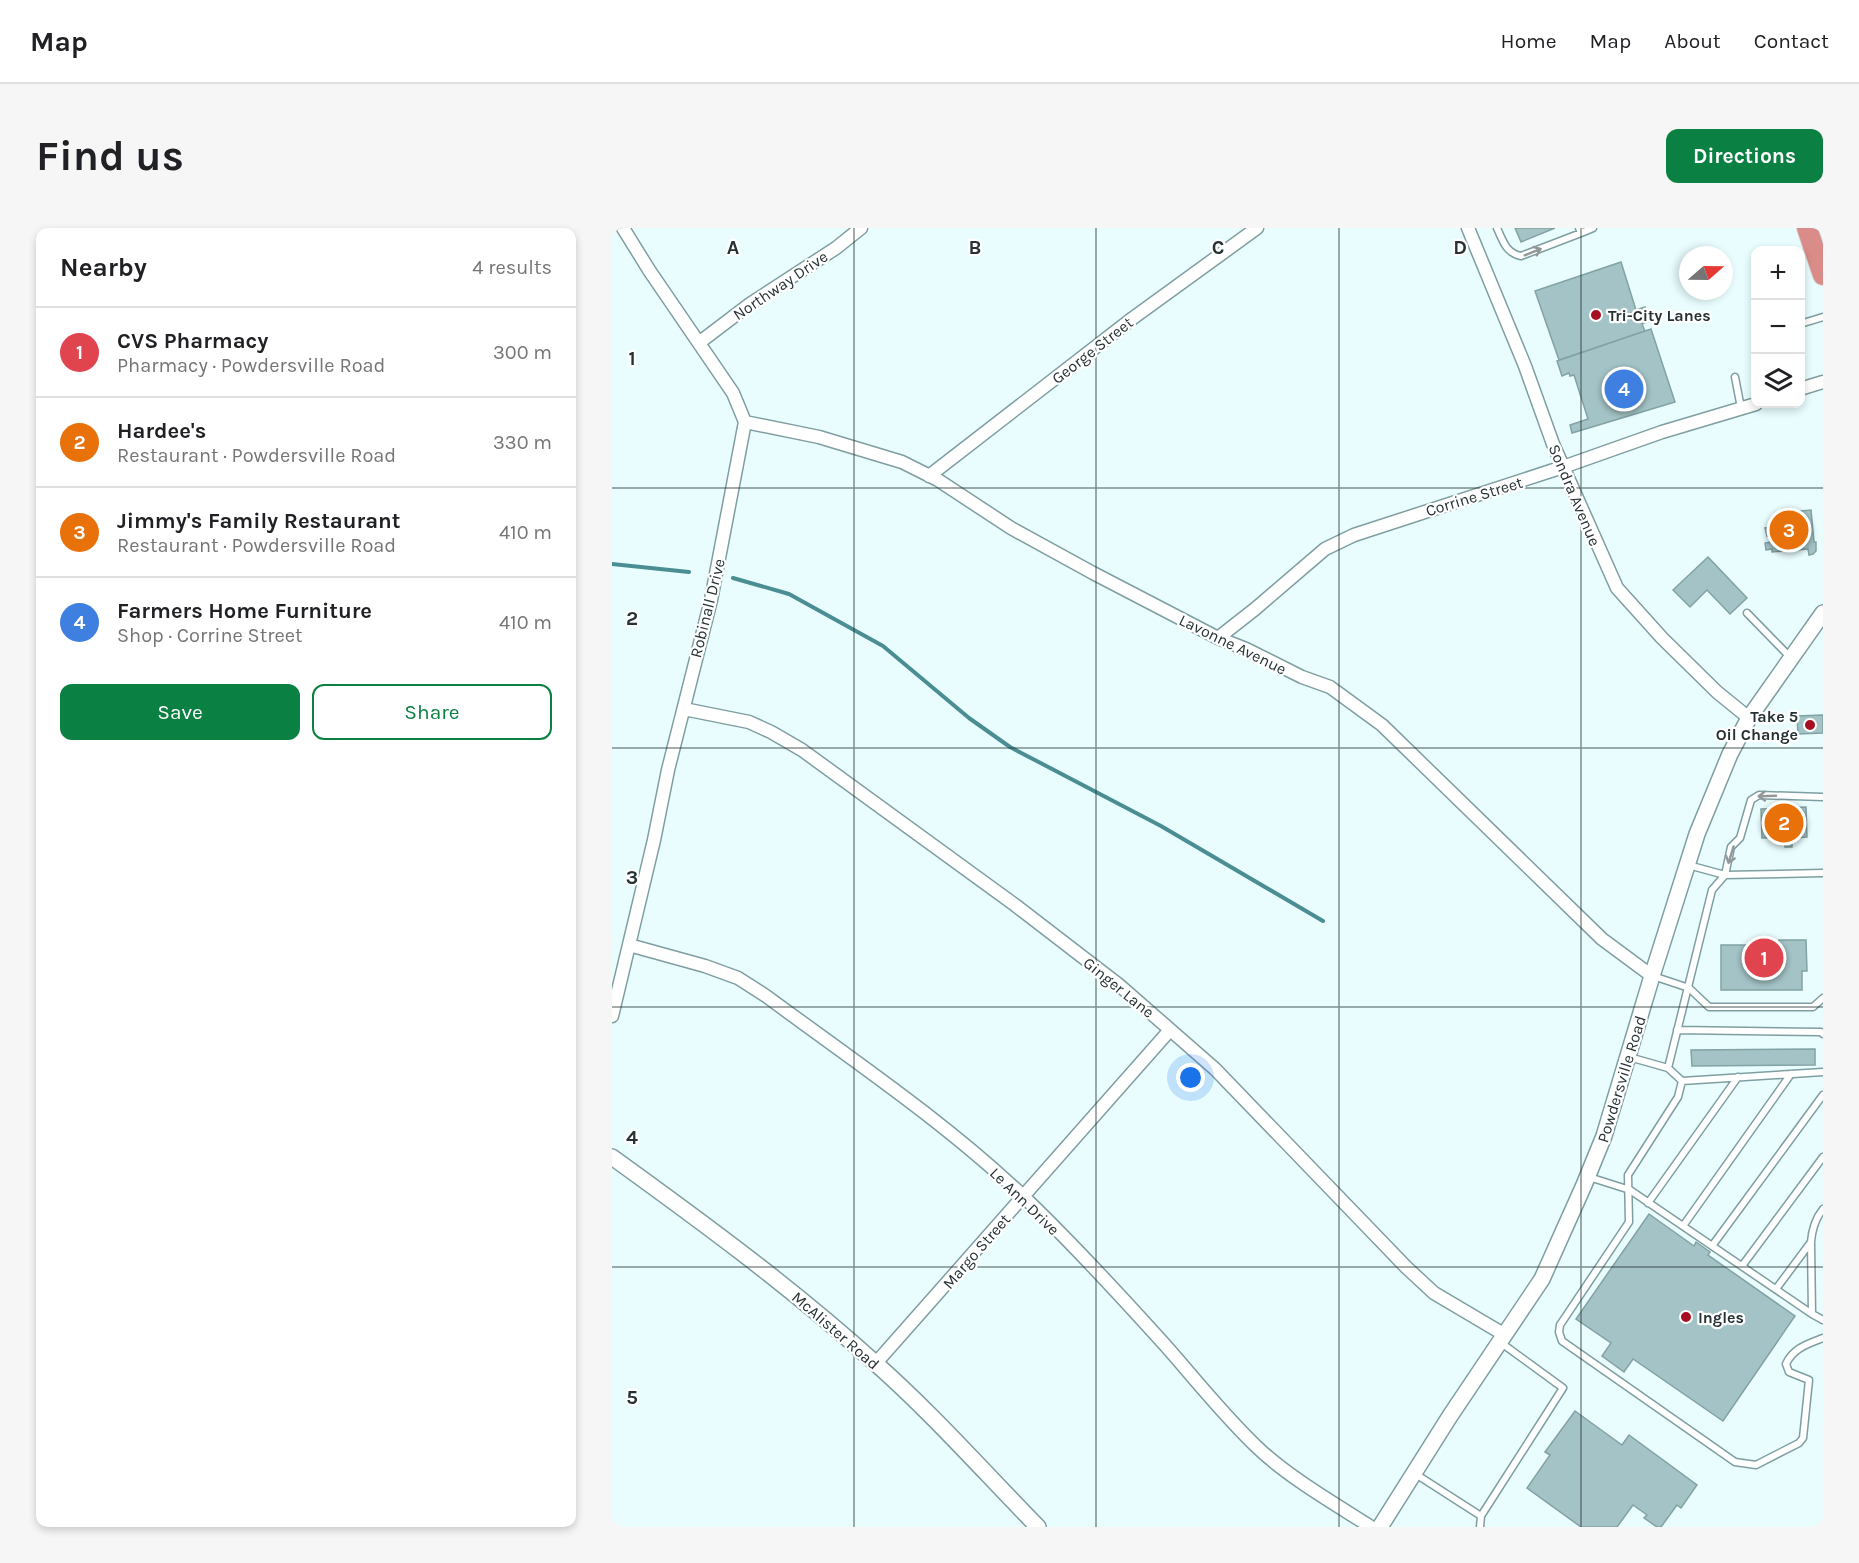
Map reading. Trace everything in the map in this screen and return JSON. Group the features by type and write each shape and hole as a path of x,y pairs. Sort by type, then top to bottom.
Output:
{"highway":[{"path":"1807,228 1823,275"}],"street":[{"path":"623,228 733,393 745,422"},
{"name":"Northway Drive","path":"700,342 750,304 836,248 861,228"},
{"name":"George Street","path":"929,476 1133,318 1257,228"},
{"name":"Sondra Avenue","path":"1468,228 1526,366 1563,467 1617,588 1662,638 1717,692 1749,718"},
{"path":"1805,387 1823,382"},
{"name":"Corrine Street","path":"1218,638 1324,549 1376,527 1563,467 1662,432 1751,405"},
{"name":"Lavonne Avenue","path":"745,422 830,440 902,462 1042,545 1218,638 1246,649 1302,677 1330,687 1382,724 1602,939 1652,976"},
{"name":"Robinall Drive","path":"612,1016 668,770 711,600 745,422"},
{"name":"Powdersville Road","path":"1380,1527 1542,1279 1604,1136 1697,834 1730,754 1749,718 1823,613"},
{"name":"Ginger Lane","path":"684,709 749,722 802,750 1119,984 1215,1069 1413,1274 1434,1293 1502,1339"},
{"name":"Le Ann Drive","path":"629,945 705,966 738,978 954,1136 1024,1197 1097,1271 1219,1408 1260,1450 1321,1496 1371,1527"},
{"name":"Margo Street","path":"876,1363 1170,1030"},
{"name":"McAlister Road","path":"612,1157 740,1251 876,1363 1038,1527"}],"lane":[{"path":"1497,228 1508,250 1514,255 1521,256 1580,230 1593,228"},
{"path":"1805,322 1823,317"},
{"path":"1735,377 1741,408"},
{"path":"1747,613 1792,658"},
{"path":"1668,1068 1712,890 1725,874 1731,847 1740,838 1751,800 1759,795 1823,796"},
{"path":"1688,865 1725,874 1823,873"},
{"path":"1652,976 1689,988 1709,1007 1813,1007 1823,999"},
{"path":"1677,1030 1821,1032 1823,1034"},
{"path":"1629,1057 1668,1068 1682,1081 1823,1072"},
{"path":"1683,1226 1791,1074"},
{"path":"1648,1203 1738,1077"},
{"path":"1682,1081 1678,1097 1628,1175 1629,1222 1560,1325 1559,1332 1562,1341 1735,1462 1756,1465 1799,1443 1803,1438 1809,1380 1789,1372 1786,1364 1789,1356 1797,1349 1823,1338"},
{"path":"1712,1246 1823,1095"},
{"path":"1742,1266 1823,1157"},
{"path":"1588,1176 1630,1190 1823,1320"},
{"path":"1812,1314 1812,1232 1823,1209"},
{"path":"1776,1289 1812,1242"},
{"path":"1480,1527 1480,1516 1563,1388 1502,1339"},
{"path":"1414,1473 1480,1516"}],"building":[{"path":"1515,228 1555,228 1521,242"},
{"name":"Tri-City Lanes","path":"1621,262 1636,310 1645,307 1649,321 1642,324 1645,331 1559,360 1535,291"},
{"path":"1651,329 1675,402 1572,433 1570,425 1588,419 1574,375 1570,376 1569,373 1562,376 1557,361"},
{"path":"1811,510 1814,542 1816,542 1816,551 1813,554 1809,555 1808,549 1772,552 1772,549 1766,550 1765,543 1771,542 1771,535 1767,536 1765,528 1773,527 1772,521 1792,519 1791,512"},
{"path":"1708,557 1747,598 1730,614 1707,590 1690,607 1673,590"},
{"name":"Take 5 Oil Change","path":"1823,715 1823,733 1798,734 1797,716"},
{"path":"1806,807 1807,837 1792,838 1792,847 1785,847 1784,837 1762,838 1761,809"},
{"path":"1779,940 1806,940 1807,971 1802,971 1802,990 1721,990 1721,945 1779,945"},
{"path":"1815,1049 1815,1065 1692,1066 1691,1050"},
{"name":"Ingles","path":"1649,1214 1694,1246 1696,1242 1710,1252 1708,1255 1795,1316 1723,1421 1633,1359 1624,1372 1602,1356 1611,1343 1576,1319"},
{"path":"1575,1411 1622,1445 1629,1435 1697,1485 1681,1508 1677,1505 1661,1527 1657,1527 1644,1518 1647,1515 1633,1505 1617,1527 1581,1527 1527,1488 1550,1455 1545,1452"}],"waterway":[{"path":"612,564 689,572"},
{"path":"733,578 789,594 883,646 969,718 1010,747 1161,826 1323,921"}],"place":[{"name":"Tri-City Lanes","path":"1596,315"},
{"name":"Farmers Home Furniture","path":"1624,389"},
{"name":"Jimmy's Family Restaurant","path":"1789,530"},
{"name":"Take 5 Oil Change","path":"1810,725"},
{"name":"Hardee's","path":"1784,823"},
{"name":"CVS Pharmacy","path":"1764,958"},
{"name":"Ingles","path":"1686,1317"}]}
